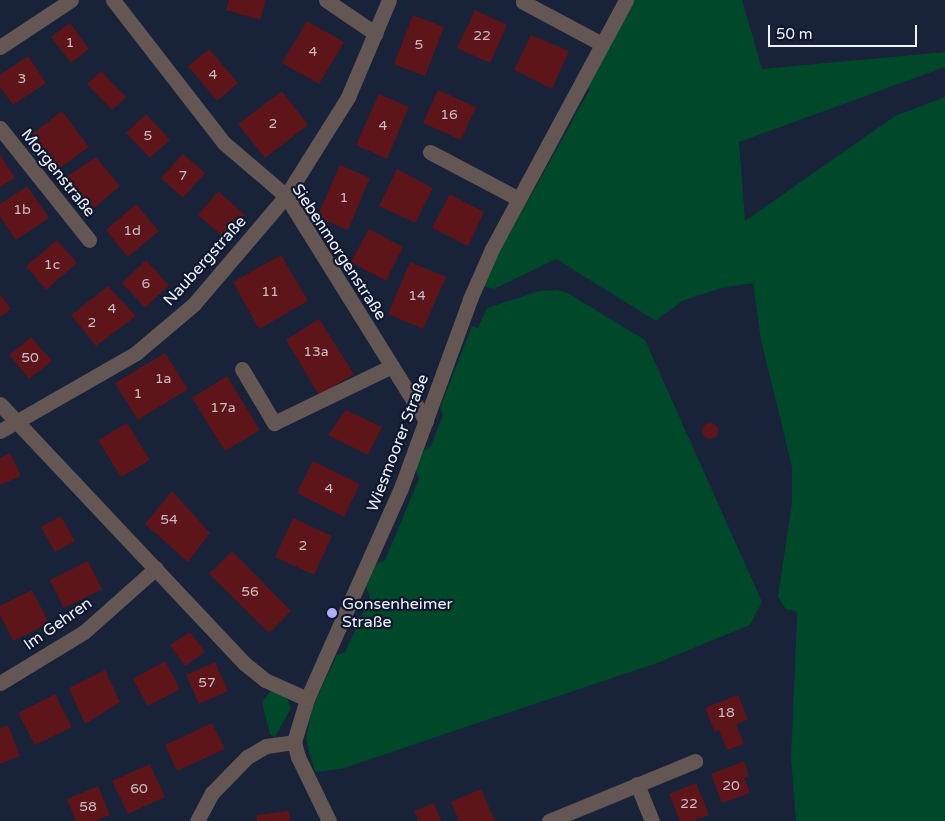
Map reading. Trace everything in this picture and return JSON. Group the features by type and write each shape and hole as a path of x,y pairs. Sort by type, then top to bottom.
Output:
{"street":[{"path":"2,42 71,0"},
{"name":"Siebenmorgenstraße","path":"113,0 224,143 286,196 426,421"},
{"path":"326,0 376,34"},
{"name":"Naubergstraße","path":"0,431 136,353 194,304 286,196 348,97 389,0"},
{"name":"Wiesmoorer Straße","path":"307,699 402,488 470,299 517,198 600,43 626,0"},
{"path":"523,2 600,43"},
{"name":"Morgenstraße","path":"0,128 89,240"},
{"path":"430,152 517,198"},
{"path":"242,369 274,423 392,366"},
{"path":"0,404 258,675 307,699 294,742 298,758 329,821"},
{"name":"Im Gehren","path":"0,683 84,632 156,568"},
{"path":"197,821 212,793 247,757 266,746 294,742"},
{"path":"549,821 695,762"},
{"path":"637,784 652,821"}],"green space":[{"path":"633,0 742,0 762,69 945,52 945,67 739,142 745,221 895,116 945,97 945,821 796,821 791,758 797,616 796,611 786,609 778,597 792,502 792,467 761,340 753,283 721,288 682,301 656,321 556,259 494,289 481,285 590,89 587,87"},
{"path":"556,290 566,292 645,340 762,602 750,625 657,663 341,769 315,772 306,740 312,708 337,655 345,652 370,597 365,583 370,567 385,560 419,479 415,468 418,455 431,446 443,415 440,408 472,326 478,328 487,308 539,291"},
{"path":"272,689 286,696 291,708 275,737 270,734 262,702"}],"building":[{"path":"229,0 266,0 260,20 226,10"},
{"path":"475,10 507,25 490,63 457,48"},
{"path":"413,15 444,27 425,76 394,64"},
{"path":"307,21 344,42 319,84 282,63"},
{"path":"70,23 89,49 71,63 51,37"},
{"path":"531,35 569,51 552,89 514,70"},
{"path":"209,49 238,83 217,101 188,66"},
{"path":"28,56 46,83 13,105 0,87 0,75"},
{"path":"101,71 126,97 112,110 87,84"},
{"path":"438,90 476,107 461,140 423,123"},
{"path":"282,91 308,125 265,158 238,124"},
{"path":"379,94 409,107 387,159 356,145"},
{"path":"62,111 89,147 54,172 28,137"},
{"path":"146,114 170,140 150,158 126,133"},
{"path":"0,154 15,178 0,187"},
{"path":"183,154 205,173 183,198 161,178"},
{"path":"96,157 120,186 93,209 66,177"},
{"path":"340,165 370,178 348,230 317,217"},
{"path":"397,169 433,188 415,223 379,206"},
{"path":"27,186 49,218 16,240 0,217 0,204"},
{"path":"218,191 245,215 225,238 198,215"},
{"path":"450,194 484,212 468,246 432,228"},
{"path":"136,204 159,231 128,257 106,230"},
{"path":"369,229 403,247 386,281 351,262"},
{"path":"57,240 77,263 46,290 26,266"},
{"path":"281,255 308,301 259,329 233,282"},
{"path":"146,260 169,285 145,308 122,283"},
{"path":"410,262 446,277 423,329 388,314"},
{"path":"108,286 136,316 96,346 71,315"},
{"path":"0,294 11,309 0,317"},
{"path":"319,319 354,374 319,395 286,340"},
{"path":"31,337 52,361 29,379 9,355"},
{"path":"165,353 188,389 138,420 115,383"},
{"path":"227,376 260,430 225,451 192,398"},
{"path":"346,410 382,427 368,455 328,435"},
{"path":"127,423 150,460 121,477 98,440"},
{"path":"707,423 713,423 718,428 716,437 707,439 702,434 702,428"},
{"path":"10,453 21,476 0,485 0,458"},
{"path":"313,461 360,484 344,517 297,493"},
{"path":"172,491 210,533 188,562 145,524"},
{"path":"61,516 75,541 55,552 41,527"},
{"path":"293,518 332,536 314,575 275,557"},
{"path":"232,551 291,611 269,633 209,574"},
{"path":"88,561 102,589 64,608 50,580"},
{"path":"32,590 49,623 13,641 0,615 0,606"},
{"path":"190,632 205,652 185,666 170,645"},
{"path":"165,661 180,689 148,706 133,679"},
{"path":"215,662 228,691 199,704 186,675"},
{"path":"105,670 120,702 85,724 69,688"},
{"path":"55,694 72,727 35,745 18,713"},
{"path":"738,695 748,719 736,724 744,744 727,750 719,730 715,732 705,708"},
{"path":"212,723 225,749 177,771 165,745"},
{"path":"8,725 20,756 0,764 0,728"},
{"path":"744,761 749,776 744,778 750,793 722,803 711,774"},
{"path":"150,764 165,797 128,814 112,781"},
{"path":"696,783 709,815 692,821 680,821 669,794"},
{"path":"98,786 110,815 95,821 76,821 67,799"},
{"path":"481,789 495,821 459,821 451,802"},
{"path":"434,803 441,821 419,821 414,811"},
{"path":"289,811 290,821 257,821 256,815"}],"place":[{"name":"Gonsenheimer Straße","path":"332,613"}]}
